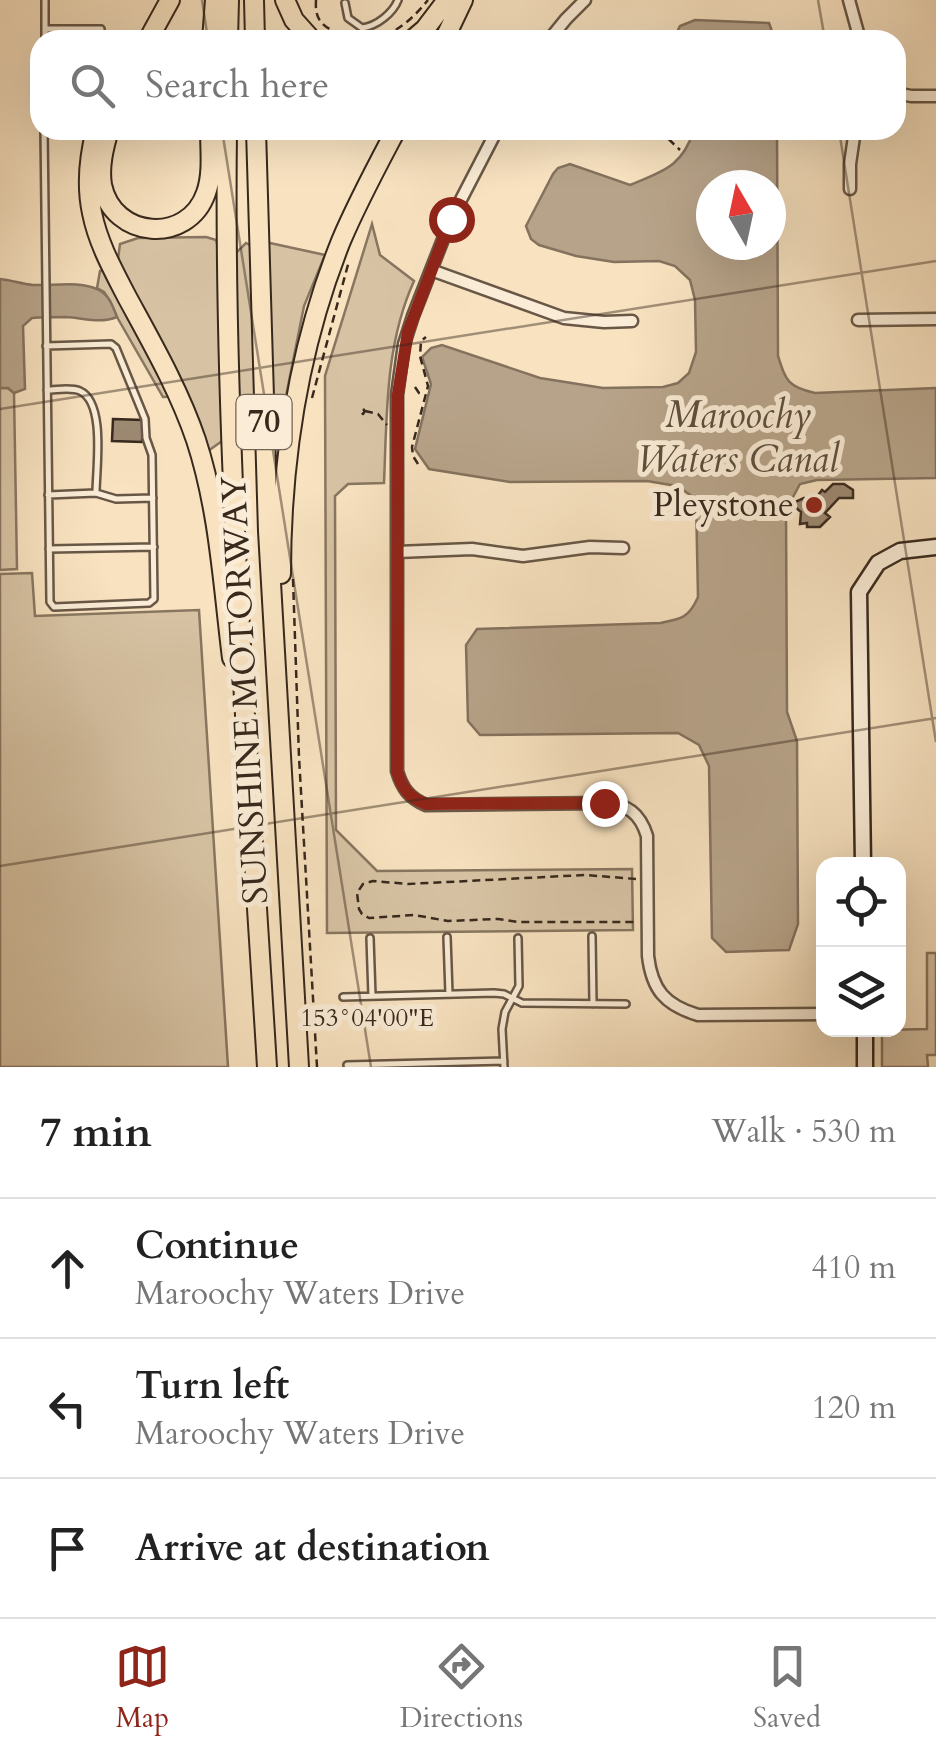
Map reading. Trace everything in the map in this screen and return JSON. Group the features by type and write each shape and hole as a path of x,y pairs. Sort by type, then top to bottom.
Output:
{"highway":[{"path":"154,30 170,0"},
{"path":"213,30 215,0"},
{"path":"228,30 229,0"},
{"path":"254,0 254,30"},
{"path":"284,0 303,30"},
{"path":"424,30 447,0"},
{"path":"449,30 463,0"},
{"path":"94,140 88,173 94,224 105,254 178,396 196,442 213,506 233,665 245,696"},
{"path":"107,140 101,172 109,203 127,222 156,229 175,226 201,204 210,176 210,140"},
{"name":"SUNSHINE MOTORWAY","path":"227,140 230,411 267,1067"},
{"name":"SUNSHINE MOTORWAY","path":"256,140 267,514 299,1067"},
{"path":"278,713 284,677 283,510 300,384 313,324 341,242 391,140"}],"street":[{"path":"557,30 585,0"},
{"path":"848,0 857,30"},
{"path":"906,95 936,96"},
{"path":"493,140 457,207 430,270 408,332 399,381 397,771 406,792 426,804 604,803 634,811 644,823 647,836 648,956 650,975 658,990 681,1010 698,1015 816,1014"},
{"path":"850,189 853,140"},
{"path":"430,270 564,318 632,321"},
{"path":"858,320 936,319"},
{"path":"398,552 472,549 523,556 590,547 623,548"},
{"path":"863,857 859,592 878,563 900,551 936,547"},
{"path":"865,1037 865,1067"}],"lane":[{"path":"45,0 45,29 101,30"},
{"path":"345,3 348,18 362,28 371,27 398,0"},
{"path":"44,140 45,279 48,495 50,602 54,607 149,603 154,600 153,498 152,455 145,419 111,344 46,346"},
{"path":"47,390 77,389 86,394 99,424 96,493"},
{"path":"48,495 96,493 116,499 153,498"},
{"path":"49,549 154,547"},
{"path":"592,936 593,1004"},
{"path":"447,937 449,994"},
{"path":"370,938 372,996"},
{"path":"346,1066 504,1064 505,1012 520,986 518,938"},
{"path":"342,997 494,994 522,1003 626,1004"}],"path":[{"path":"669,140 680,150"},
{"path":"308,410 352,253"},
{"path":"418,464 412,447 428,382 420,351 426,337"},
{"path":"415,386 425,395"},
{"path":"365,412 378,414 388,426"},
{"path":"292,574 317,1067"},
{"path":"636,879 585,875 408,884 368,882 359,888 357,898 362,914 369,918 414,915 448,921 636,922"},
{"path":"369,918 370,938"}],"shaded area":[{"path":"372,224 380,255 414,281 393,355 384,483 348,484 335,496 336,830 377,871 632,869 633,930 327,933 325,376"},
{"path":"138,238 216,240 220,255 235,254 246,243 270,243 325,255 304,306 284,406 222,412 222,441 208,451 185,396 163,397 110,301 97,288 100,271 121,269 120,244"},
{"path":"0,388 14,393 17,569 0,570"},
{"path":"32,573 35,616 199,610 228,1067 0,1067 0,574"},
{"path":"927,953 936,953 936,1055 927,1055 928,1067 882,1067 882,1037 906,1037 906,1029 927,1029"}],"water":[{"path":"695,20 769,23 771,30 678,30"},
{"name":"Maroochy Waters Canal","path":"690,140 777,140 777,170 696,170 696,260 778,260 778,356 789,382 815,393 936,388 936,478 817,480 800,484 786,510 787,712 797,741 798,924 789,950 726,952 712,938 709,766 699,745 678,733 480,735 468,721 466,645 477,629 660,623 688,613 698,597 696,499 677,486 647,481 510,482 429,469 415,449 431,384 422,357 431,348 442,345 540,378 603,388 663,387 678,383 689,373 696,352 695,300 690,280 675,266 659,261 614,262 576,256 539,245 531,239 526,226 558,168 570,164 630,185 677,160"},
{"path":"0,279 33,285 92,287 105,295 117,317 32,318 23,326 25,389 14,393 0,388"}],"building":[{"path":"113,419 143,420 142,442 112,441"},
{"name":"Pleystone","path":"833,484 844,484 853,490 853,498 839,498 825,513 830,517 820,527 800,524 801,512 795,502 804,498 812,503"}],"place":[{"name":"Pleystone","path":"814,505"}],"route":[{"path":"451,219 404,344 398,394 400,783 406,792 426,804 604,803"}]}
